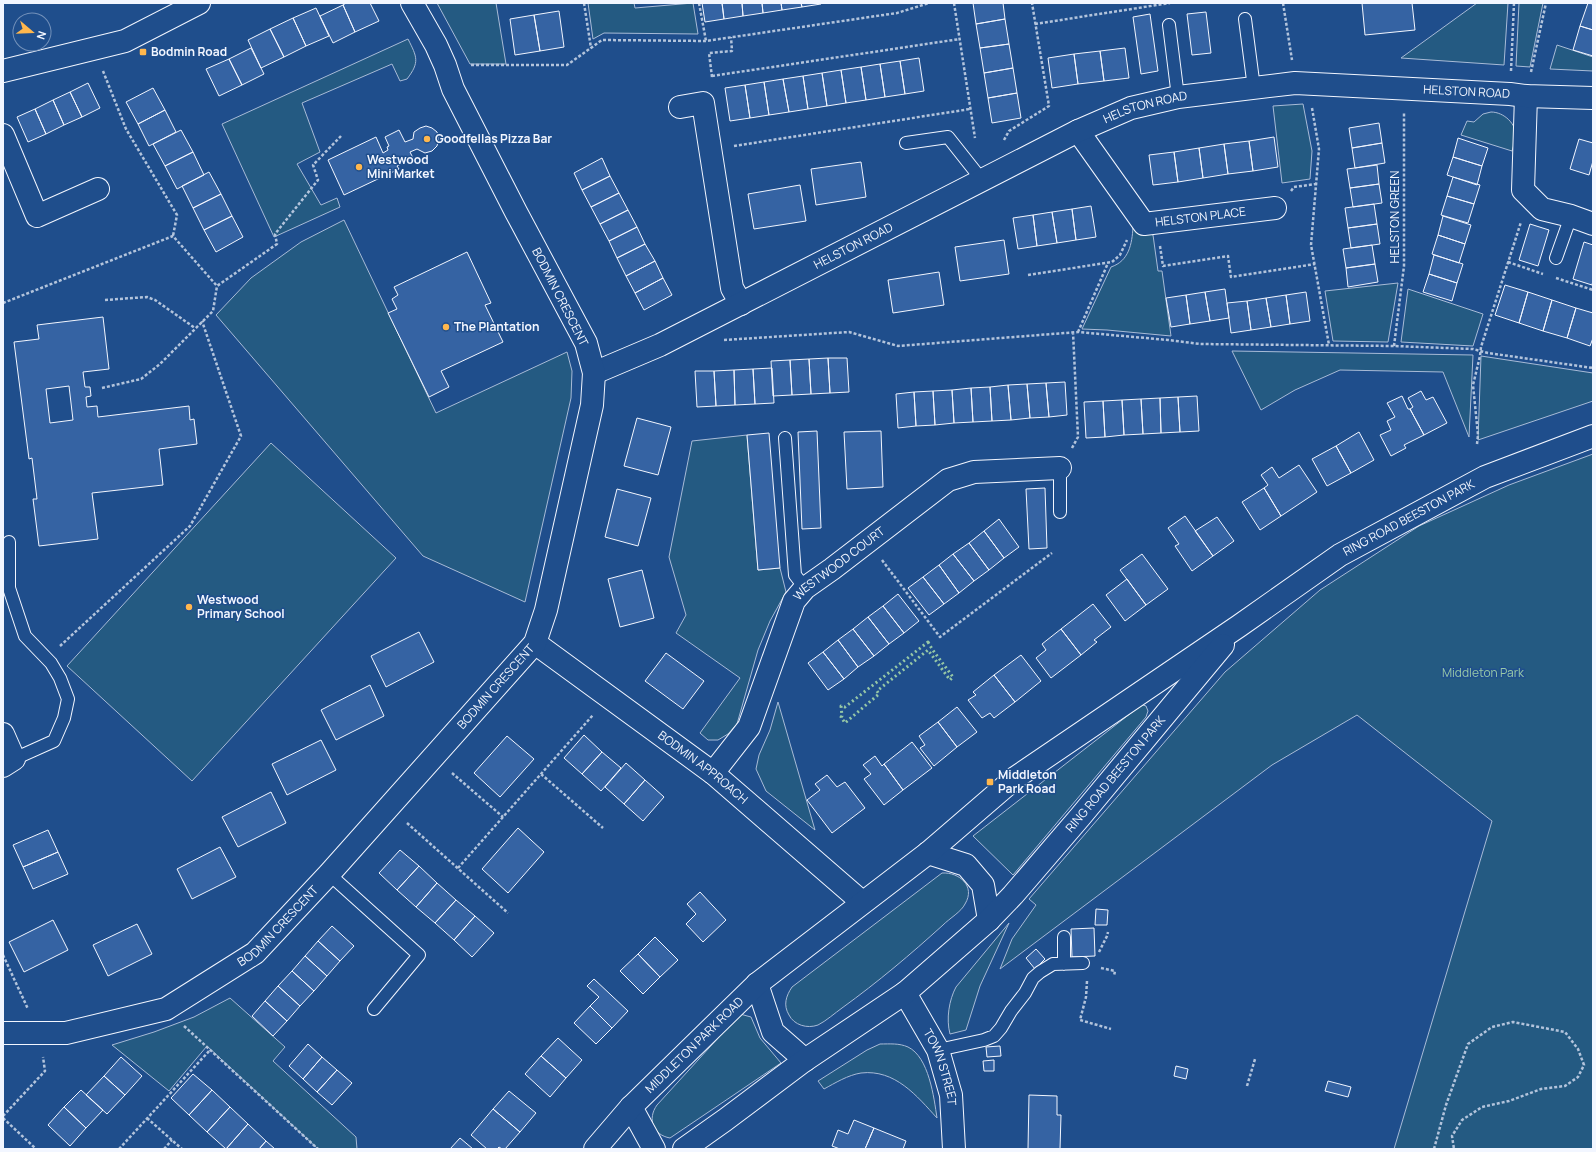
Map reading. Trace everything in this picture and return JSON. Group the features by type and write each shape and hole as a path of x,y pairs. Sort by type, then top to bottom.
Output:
{"street":[{"path":"3,71 125,41 199,3"},
{"name":"BODMIN CRESCENT","path":"3,1032 66,1033 166,1009 255,952 329,874 535,642 546,610 592,405 594,373 586,343 453,89 445,65 412,3"},
{"name":"HELSTON ROAD","path":"594,373 660,345 1078,131 1131,108 1178,97 1302,84 1593,98"},
{"path":"1518,95 1523,190 1542,209 1571,216 1593,224"},
{"path":"680,107 703,103 732,288 742,304"},
{"name":"HELSTON PLACE","path":"1078,131 1144,224 1275,208"},
{"path":"3,135 36,216 98,189"},
{"name":"RING ROAD BEESTON PARK","path":"862,902 928,853 1015,778 1239,626 1340,555 1456,491 1485,477 1593,436"},
{"name":"WESTWOOD COURT","path":"713,773 749,727 794,600 805,588 868,542 948,480 974,472 1060,468"},
{"name":"RING ROAD BEESTON PARK","path":"905,993 989,920 1013,895 1239,626"},
{"name":"BODMIN APPROACH","path":"535,642 713,773 862,902"},
{"path":"3,734 9,763"},
{"path":"928,853 966,865 983,885 989,920"},
{"name":"MIDDLETON PARK ROAD","path":"595,1149 632,1107 757,984 862,902"},
{"name":"MIDDLETON PARK ROAD","path":"757,984 773,1032 805,1060"},
{"path":"684,1149 726,1120 805,1060 905,993"},
{"name":"TOWN STREET","path":"905,993 938,1050 951,1095 954,1149"},
{"path":"632,1107 654,1149"}],"lane":[{"path":"1245,19 1254,88"},
{"path":"1169,25 1178,97"},
{"path":"906,143 948,137 982,180"},
{"path":"1556,258 1571,216"},
{"path":"785,438 795,575 805,588"},
{"path":"1060,468 1060,512"},
{"path":"9,542 9,588 25,636 47,658 60,678 68,699 64,718 54,741 9,763"},
{"path":"329,874 419,955 374,1009"},
{"path":"1064,936 1064,964"},
{"path":"938,1050 984,1040 994,1036 1025,993 1033,978 1053,964 1083,963"}],"path":[{"path":"584,3 591,48"},
{"path":"699,3 706,41"},
{"path":"445,65 567,65 602,40 706,41 897,13 928,3"},
{"path":"954,3 976,144"},
{"path":"1002,144 1010,131 1049,106 1032,3"},
{"path":"1035,24 1170,3"},
{"path":"1283,3 1319,149 1311,245 1329,345"},
{"path":"1514,3 1518,95"},
{"path":"1518,95 1546,3"},
{"path":"703,103 714,90 709,53 732,51 731,37"},
{"path":"712,76 960,39"},
{"path":"93,49 126,129 177,215 173,236"},
{"name":"HELSTON GREEN","path":"1394,346 1404,266 1404,88"},
{"path":"710,150 970,109"},
{"path":"102,388 141,379 160,364 213,311 217,286 277,244 275,234 318,180 313,165 341,136"},
{"path":"1477,444 1478,435 1473,385 1480,351 1530,197"},
{"path":"1028,275 1112,262 1120,255 1125,247 1128,236 1128,224 1134,210"},
{"path":"1156,222 1163,266 1228,256 1231,277 1315,264"},
{"path":"173,236 217,286"},
{"path":"3,303 173,236"},
{"path":"1078,332 1108,263"},
{"path":"105,300 146,297 154,300 195,328"},
{"path":"47,658 190,526 241,436 202,321"},
{"path":"723,340 849,332 898,346 1078,332 1200,344 1394,346 1473,349 1593,368"},
{"path":"1060,468 1078,437 1073,332"},
{"path":"868,542 940,637 1052,553"},
{"path":"458,868 609,697"},
{"path":"434,756 503,818"},
{"path":"541,774 604,828"},
{"path":"389,807 508,913"},
{"path":"3,955 40,1032 45,1071 3,1117 36,1149"},
{"path":"1096,967 1115,971 1114,976"},
{"path":"166,1009 318,1149"},
{"path":"1080,1020 1111,1029"},
{"path":"1434,1149 1457,1070 1468,1044 1492,1027 1513,1022 1565,1032 1578,1048 1584,1065 1578,1077 1565,1086 1541,1089 1509,1101 1482,1107 1462,1120 1452,1136 1454,1149"},
{"path":"119,1149 210,1050"},
{"path":"1247,1086 1255,1059"},
{"path":"147,1118 182,1149"},
{"path":"164,1149 172,1140"}],"green space":[{"path":"437,3 496,3 506,64 470,64"},
{"path":"588,3 634,3 635,8 693,3 698,34 604,33 593,39"},
{"path":"1477,3 1508,3 1504,65 1401,58"},
{"path":"1519,3 1543,3 1530,67 1516,66"},
{"path":"408,39 416,59 414,68 407,79 400,81 392,64 302,103 320,152 297,164 321,205 337,198 340,207 274,237 222,124"},
{"path":"1557,45 1593,57 1593,71 1550,69"},
{"path":"1303,104 1312,151 1310,179 1282,183 1273,106"},
{"path":"1491,112 1501,114 1512,124 1516,133 1516,138 1512,151 1461,135 1467,121 1474,122 1483,114"},
{"path":"344,220 436,413 567,352 572,371 571,398 525,602 423,556 216,315 251,278 301,242"},
{"path":"1133,227 1153,235 1158,271 1162,271 1171,336 1082,329 1111,267 1122,261 1126,256 1132,240"},
{"path":"1398,283 1388,342 1333,341 1325,291"},
{"path":"1408,289 1483,314 1473,346 1401,342"},
{"path":"1232,351 1473,355 1469,437 1443,372 1340,370 1295,390 1261,410"},
{"path":"1481,356 1593,373 1593,401 1478,440"},
{"path":"747,435 758,570 780,568 786,592 770,621 758,650 737,724 728,734 718,740 708,740 700,733 740,678 676,633 686,615 669,557 692,441"},
{"path":"271,443 396,558 192,781 67,666"},
{"name":"Middleton Park","path":"1593,454 1593,1149 1394,1149 1492,821 1357,715 1272,765 1000,969 1012,939 1036,905 1029,899 1225,672 1320,590 1419,526 1509,485"},
{"path":"778,702 815,830 766,791 756,769 759,755 770,730"},
{"path":"1140,706 1146,706 1148,711 1146,717 1013,875 973,836"},
{"path":"942,873 948,873 960,878 967,886 968,897 963,907 958,912 881,978 818,1025 810,1027 797,1024 791,1018 787,1011 786,1004 788,994 792,987"},
{"path":"1009,923 980,986 966,1030 950,1034 948,1022 949,1010 956,987"},
{"path":"230,998 285,1047 273,1061 356,1137 357,1149 318,1149 207,1046 169,1091 112,1045 154,1032 194,1017"},
{"path":"740,1014 751,1017 760,1038 781,1063 670,1138 659,1134 653,1126 652,1121 652,1116 657,1105"},
{"path":"880,1044 898,1044 908,1047 915,1052 926,1069 932,1089 937,1118 913,1093 895,1080 884,1075 873,1073 856,1074 824,1089 818,1081 867,1050"}],"building":[{"path":"346,3 370,3 379,21 355,32 343,5"},
{"path":"702,3 722,3 724,19 705,22"},
{"path":"722,3 742,3 743,16 724,19"},
{"path":"742,3 762,3 763,13 743,16"},
{"path":"762,3 781,3 782,10 763,13"},
{"path":"781,3 801,3 802,7 782,10"},
{"path":"801,3 821,3 821,4 802,7"},
{"path":"973,3 1003,3 1005,19 976,24"},
{"path":"1362,3 1412,3 1415,30 1365,35"},
{"path":"1588,3 1593,4 1593,30 1580,26"},
{"path":"343,5 355,32 333,43 320,16"},
{"path":"316,8 329,36 306,46 293,18"},
{"path":"559,11 564,47 540,51 534,15"},
{"path":"1206,12 1211,53 1192,55 1187,14"},
{"path":"1150,14 1158,71 1141,74 1133,17"},
{"path":"534,15 540,51 515,55 510,19"},
{"path":"293,18 306,46 284,57 270,29"},
{"path":"1005,19 1009,44 980,48 976,24"},
{"path":"1580,26 1593,30 1593,56 1573,50"},
{"path":"270,29 284,57 261,68 248,40"},
{"path":"1009,44 1013,68 984,73 980,48"},
{"path":"251,48 264,74 242,85 229,59"},
{"path":"1125,48 1129,78 1104,81 1100,51"},
{"path":"1100,51 1104,81 1078,84 1074,54"},
{"path":"1074,54 1078,84 1052,88 1048,58"},
{"path":"919,58 924,91 905,94 900,61"},
{"path":"229,59 242,85 219,96 206,69"},
{"path":"900,61 905,94 885,97 880,64"},
{"path":"880,64 885,97 866,100 861,67"},
{"path":"861,67 866,100 846,103 841,70"},
{"path":"1013,68 1017,93 988,98 984,73"},
{"path":"841,70 846,103 827,106 822,73"},
{"path":"822,73 827,106 808,109 803,76"},
{"path":"803,76 808,109 789,112 783,79"},
{"path":"783,79 789,112 769,115 764,82"},
{"path":"764,82 769,115 750,118 745,85"},
{"path":"88,83 100,108 82,117 70,92"},
{"path":"745,85 750,118 730,121 725,88"},
{"path":"153,88 165,110 138,124 126,102"},
{"path":"70,92 82,117 64,125 53,100"},
{"path":"1017,93 1021,118 992,123 988,98"},
{"path":"53,100 64,125 46,134 35,109"},
{"path":"35,109 46,134 28,142 17,117"},
{"path":"165,110 176,132 149,146 138,124"},
{"path":"1379,123 1382,143 1352,148 1349,128"},
{"path":"426,126 437,132 439,138 437,146 432,151 425,153 417,149 410,152 413,158 397,166 399,169 344,195 328,160 376,137 383,153 388,150 387,147 389,146 385,137 399,130 405,142 413,139 414,132"},
{"path":"181,130 193,152 165,166 153,144"},
{"path":"1274,137 1278,167 1253,171 1249,141"},
{"path":"1458,138 1488,148 1482,166 1453,157"},
{"path":"1579,139 1593,143 1593,161 1589,175 1570,169"},
{"path":"1249,141 1253,171 1228,174 1224,144"},
{"path":"1382,143 1385,163 1355,168 1352,148"},
{"path":"1224,144 1228,174 1203,178 1199,148"},
{"path":"1199,148 1203,178 1178,182 1174,152"},
{"path":"193,152 204,175 177,189 165,166"},
{"path":"1174,152 1178,182 1153,185 1149,155"},
{"path":"1453,157 1482,166 1477,185 1447,175"},
{"path":"602,158 610,176 582,190 574,173"},
{"path":"861,162 866,197 816,205 811,169"},
{"path":"1377,165 1379,184 1350,188 1347,169"},
{"path":"209,172 221,194 193,208 182,186"},
{"path":"610,176 619,193 591,207 582,190"},
{"path":"1453,177 1480,185 1474,204 1447,196"},
{"path":"1379,184 1382,203 1353,207 1350,188"},
{"path":"800,185 806,221 754,229 748,194"},
{"path":"619,193 628,210 600,224 591,207"},
{"path":"221,194 232,216 204,230 193,208"},
{"path":"1447,196 1474,204 1468,223 1441,215"},
{"path":"1374,204 1377,224 1348,228 1345,208"},
{"path":"1091,206 1096,237 1076,240 1072,209"},
{"path":"1072,209 1076,240 1057,243 1052,212"},
{"path":"628,210 637,227 609,241 600,224"},
{"path":"1052,212 1057,243 1037,246 1033,215"},
{"path":"1033,215 1037,246 1018,249 1013,218"},
{"path":"232,216 243,237 216,252 204,230"},
{"path":"1443,216 1471,225 1465,244 1438,235"},
{"path":"1377,224 1380,244 1351,248 1348,228"},
{"path":"1530,224 1549,230 1538,266 1519,260"},
{"path":"637,227 645,244 617,258 609,241"},
{"path":"1438,235 1465,244 1459,263 1432,254"},
{"path":"1004,240 1009,274 960,281 955,247"},
{"path":"1584,242 1593,245 1592,285 1573,279"},
{"path":"645,244 655,261 626,276 617,258"},
{"path":"1372,245 1375,264 1346,268 1343,249"},
{"name":"The Plantation","path":"467,252 491,303 485,305 503,342 441,371 449,387 429,397 388,313 397,309 392,299 398,295 394,287"},
{"path":"1434,255 1463,264 1457,283 1429,274"},
{"path":"655,261 663,278 635,293 626,276"},
{"path":"1375,264 1378,282 1348,287 1346,268"},
{"path":"939,272 944,305 893,313 888,280"},
{"path":"1429,274 1457,283 1452,301 1423,292"},
{"path":"663,278 672,295 644,310 635,293"},
{"path":"1505,285 1528,292 1519,323 1495,315"},
{"path":"1225,289 1229,318 1210,321 1205,292"},
{"path":"1205,292 1210,321 1190,324 1186,295"},
{"path":"1306,292 1310,321 1290,324 1286,295"},
{"path":"1528,292 1552,300 1543,331 1519,323"},
{"path":"1186,295 1190,324 1171,327 1166,298"},
{"path":"1286,295 1290,324 1271,327 1266,298"},
{"path":"1266,298 1271,327 1251,330 1247,301"},
{"path":"1552,300 1576,308 1567,338 1543,331"},
{"path":"1247,301 1251,330 1231,333 1227,303"},
{"path":"1576,308 1593,313 1593,338 1590,346 1567,338"},
{"path":"103,317 109,369 83,372 85,387 90,387 91,396 86,397 87,407 97,406 98,417 189,406 190,420 194,419 197,444 159,449 163,485 92,493 98,539 39,546 33,499 37,499 32,458 29,459 14,342 39,339 37,325","holes":["69,386 73,420 50,423 46,389"]},
{"path":"828,358 847,358 849,392 830,393"},
{"path":"828,358 830,393 811,394 809,359"},
{"path":"809,359 811,394 792,395 790,360"},
{"path":"790,360 792,395 773,396 771,361"},
{"path":"772,368 774,403 755,404 753,369"},
{"path":"753,369 755,404 735,405 734,370"},
{"path":"734,370 735,405 716,406 714,371"},
{"path":"695,371 714,371 716,406 697,407"},
{"path":"1065,382 1067,415 1049,417 1046,383"},
{"path":"1046,383 1049,417 1030,418 1027,384"},
{"path":"1027,384 1030,418 1011,420 1008,385"},
{"path":"1008,385 1011,420 992,421 990,387"},
{"path":"990,387 992,421 973,422 971,388"},
{"path":"971,388 973,422 954,423 952,390"},
{"path":"952,390 954,423 935,425 933,391"},
{"path":"933,391 935,425 916,426 914,392"},
{"path":"1421,391 1426,400 1433,397 1447,423 1424,435 1410,409 1413,407 1408,398"},
{"path":"914,392 916,426 898,428 896,394"},
{"path":"1197,396 1199,431 1180,432 1178,397"},
{"path":"1402,396 1424,435 1404,445 1406,448 1391,456 1380,435 1391,430 1387,421 1395,417 1387,403"},
{"path":"1178,397 1180,432 1161,433 1160,398"},
{"path":"1160,398 1161,433 1143,434 1141,399"},
{"path":"1141,399 1143,434 1124,435 1122,400"},
{"path":"1122,400 1124,435 1105,437 1103,401"},
{"path":"1103,401 1105,437 1086,438 1084,402"},
{"path":"637,418 671,427 658,475 624,466"},
{"path":"817,431 821,528 802,529 798,432"},
{"path":"881,431 883,487 847,489 844,432"},
{"path":"1359,432 1374,460 1351,473 1336,446"},
{"path":"769,433 780,568 758,570 747,435"},
{"path":"1336,446 1351,473 1327,486 1312,459"},
{"path":"1299,465 1317,492 1281,516 1264,488 1268,485 1261,475 1272,467 1279,478"},
{"path":"1045,488 1047,548 1029,549 1026,489"},
{"path":"1264,488 1281,516 1260,530 1242,502"},
{"path":"617,489 651,498 638,546 605,537"},
{"path":"1185,516 1213,556 1192,571 1175,546 1179,544 1168,528"},
{"path":"1217,517 1234,541 1213,556 1195,531"},
{"path":"999,519 1019,547 1004,558 984,531"},
{"path":"984,531 1004,558 989,570 969,543"},
{"path":"969,543 989,570 974,581 953,554"},
{"path":"953,554 974,581 959,593 939,565"},
{"path":"1142,554 1168,589 1146,605 1120,570"},
{"path":"939,565 959,593 944,604 923,577"},
{"path":"642,570 654,618 620,627 608,579"},
{"path":"923,577 944,604 929,615 908,588"},
{"path":"1127,579 1146,605 1125,621 1106,595"},
{"path":"898,594 919,621 904,633 883,606"},
{"path":"1093,604 1111,627 1094,640 1097,642 1081,655 1061,629"},
{"path":"883,606 904,633 889,644 868,617"},
{"path":"868,617 889,644 874,656 853,629"},
{"path":"853,629 874,656 858,667 838,640"},
{"path":"1061,629 1081,655 1051,678 1036,658 1046,650 1042,644"},
{"path":"419,632 434,662 386,687 371,656"},
{"path":"838,640 858,667 844,679 823,652"},
{"path":"823,652 844,679 828,690 808,663"},
{"path":"666,653 704,681 683,709 645,681"},
{"path":"1021,655 1041,681 1015,702 994,675"},
{"path":"994,675 1015,702 994,718 990,713 982,718 968,700 976,695 973,692"},
{"path":"370,685 384,716 336,740 321,710"},
{"path":"957,707 977,732 957,747 938,722"},
{"path":"938,722 957,747 934,766 920,748 925,745 919,736"},
{"path":"584,735 602,752 582,774 564,758"},
{"path":"507,736 534,759 500,797 474,773"},
{"path":"321,740 336,770 287,795 272,764"},
{"path":"912,742 932,768 903,790 884,764"},
{"path":"602,752 621,768 601,791 582,774"},
{"path":"875,756 882,766 884,764 903,790 884,805 864,779 871,774 863,765"},
{"path":"626,763 645,780 624,804 605,787"},
{"path":"827,775 837,787 845,782 865,808 832,833 807,800 820,790 815,784"},
{"path":"645,780 664,797 643,821 624,804"},
{"path":"271,792 286,823 238,847 222,817"},
{"path":"518,828 544,852 508,893 482,869"},
{"path":"48,830 58,852 23,867 13,845"},
{"path":"220,847 236,877 192,899 177,869"},
{"path":"400,850 419,866 397,890 379,873"},
{"path":"58,852 68,874 33,889 23,867"},
{"path":"419,866 437,883 416,907 397,890"},
{"path":"437,883 456,900 435,923 416,907"},
{"path":"700,892 726,920 703,942 686,924 696,914 687,904"},
{"path":"456,900 475,916 454,940 435,923"},
{"path":"1096,909 1108,910 1107,925 1095,925"},
{"path":"475,916 494,933 472,957 454,940"},
{"path":"53,920 68,950 24,972 9,942"},
{"path":"137,924 152,954 108,976 93,945"},
{"path":"332,926 354,946 340,961 318,941"},
{"path":"1094,928 1095,956 1072,957 1071,929"},
{"path":"655,937 678,960 660,977 638,954"},
{"path":"318,941 340,961 327,976 305,956"},
{"path":"1036,949 1045,959 1035,969 1026,958"},
{"path":"638,954 660,977 643,994 620,971"},
{"path":"305,956 327,976 314,991 292,971"},
{"path":"292,971 314,991 300,1006 278,986"},
{"path":"594,979 628,1011 612,1028 590,1006 599,997 587,986"},
{"path":"278,986 300,1006 287,1021 265,1001"},
{"path":"265,1001 287,1021 273,1036 252,1016"},
{"path":"590,1006 612,1028 596,1044 574,1023"},
{"path":"558,1038 582,1060 566,1078 541,1056"},
{"path":"308,1044 322,1057 303,1079 289,1066"},
{"path":"1000,1046 1001,1056 987,1057 986,1047"},
{"path":"541,1056 566,1078 550,1097 525,1074"},
{"path":"121,1057 142,1076 125,1095 104,1076"},
{"path":"322,1057 337,1070 317,1092 303,1079"},
{"path":"994,1060 994,1071 984,1071 983,1061"},
{"path":"1176,1066 1188,1069 1186,1079 1174,1076"},
{"path":"337,1070 352,1083 332,1105 317,1092"},
{"path":"193,1074 212,1090 189,1115 171,1098"},
{"path":"104,1076 125,1095 107,1114 86,1095"},
{"path":"1328,1081 1351,1087 1348,1097 1325,1091"},
{"path":"81,1090 103,1110 86,1128 64,1107"},
{"path":"212,1090 230,1107 207,1132 189,1115"},
{"path":"509,1091 536,1113 520,1132 493,1109"},
{"path":"1029,1095 1057,1096 1057,1115 1061,1115 1060,1149 1028,1149"},
{"path":"64,1107 86,1128 70,1146 48,1125"},
{"path":"230,1107 248,1124 226,1149 207,1132"},
{"path":"493,1109 520,1132 505,1149 499,1147 497,1149 487,1149 471,1135"},
{"path":"854,1120 874,1128 865,1149 840,1149 832,1146 838,1130 848,1134"},
{"path":"248,1124 266,1141 259,1149 226,1149"},
{"path":"874,1128 906,1141 903,1149 865,1149"},
{"path":"460,1138 473,1149 450,1149"},
{"path":"266,1141 275,1149 259,1149"}],"hedge":[{"path":"928,642 953,677 950,680 928,650 877,691 879,694 845,723 841,717 841,706 845,707 928,642"}],"place":[{"name":"Bodmin Road","path":"143,52"},
{"name":"Goodfellas Pizza Bar","path":"427,139"},
{"name":"Westwood Mini Market","path":"359,167"},
{"name":"The Plantation","path":"446,327"},
{"name":"Westwood Primary School","path":"189,607"},
{"name":"Middleton Park Road","path":"990,782"}]}
